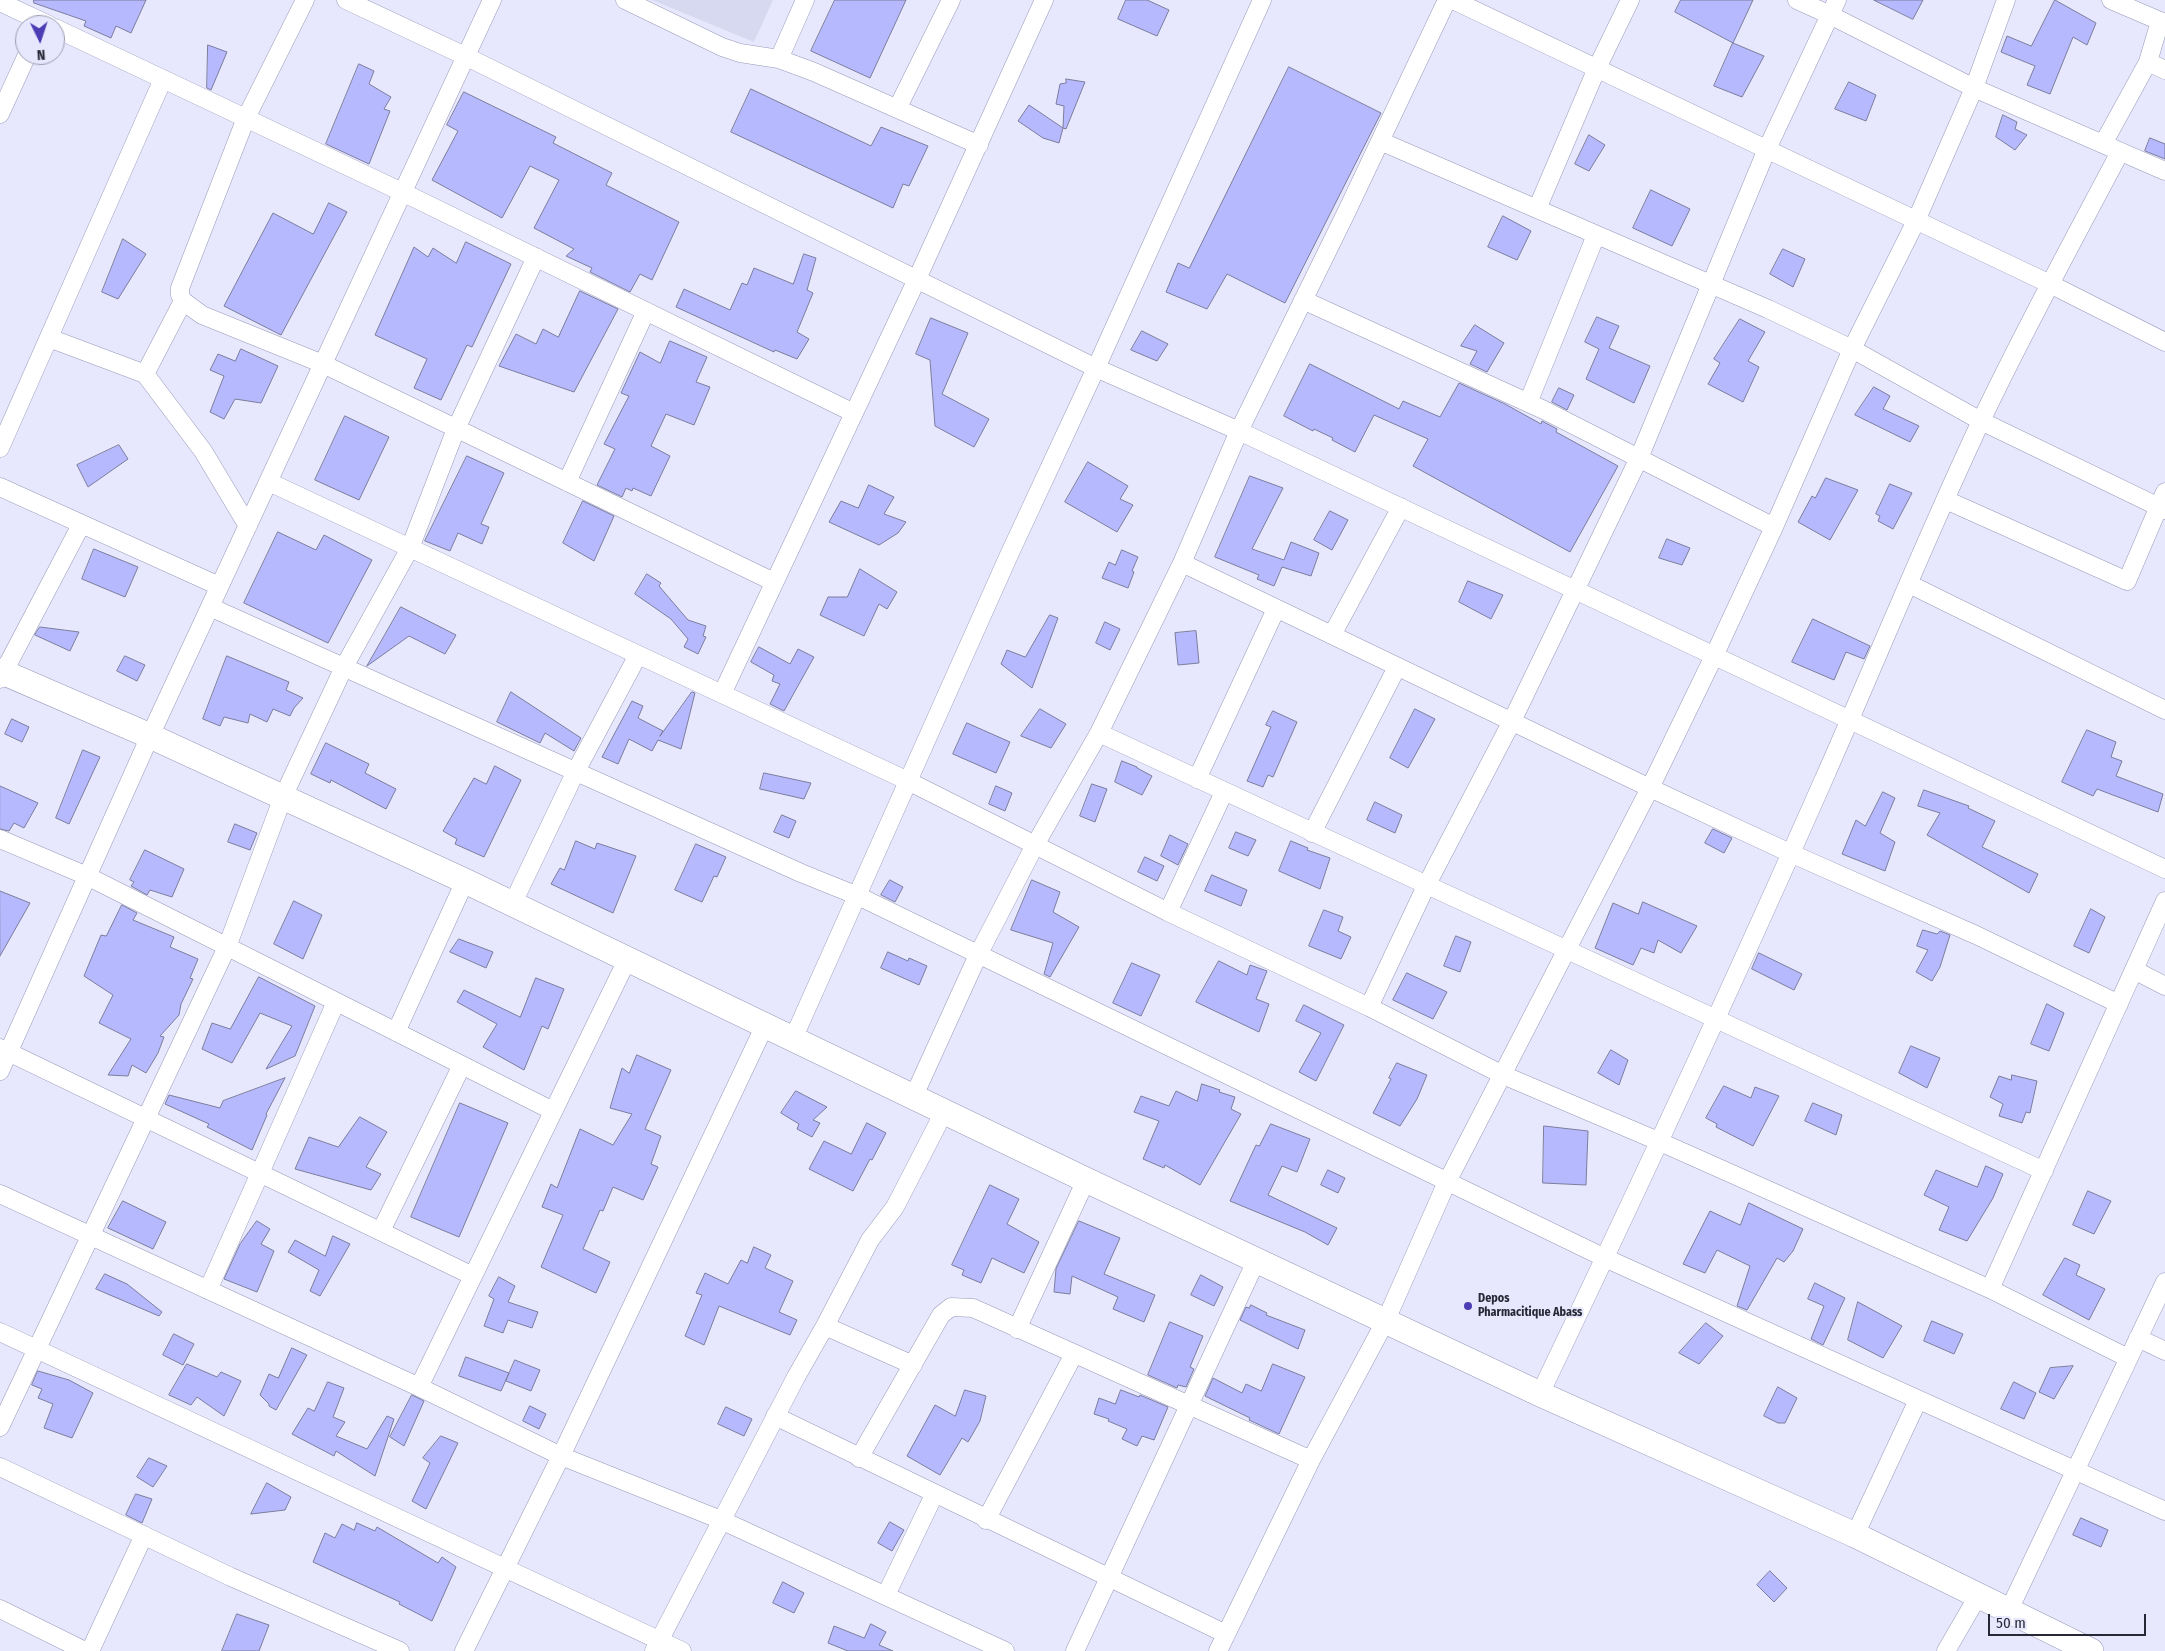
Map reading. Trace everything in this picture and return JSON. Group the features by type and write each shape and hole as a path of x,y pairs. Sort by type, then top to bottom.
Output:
{"main road":[{"path":"1,674 150,736 465,881 913,1098 1256,1261 1386,1320 1540,1394 1855,1535 2091,1651"}],"street":[{"path":"306,0 246,118 180,288 180,295 183,301 202,315 323,364 774,582"},
{"path":"346,0 465,56 1096,368 1239,431 2165,869"},
{"path":"0,1071 4,1050 87,876 219,586 492,0"},
{"path":"625,0 722,47 740,53 779,59 814,72 978,145"},
{"path":"779,59 805,0"},
{"path":"898,109 951,0"},
{"path":"722,694 917,279 1044,0"},
{"path":"793,1039 1009,555 1096,368 1262,0"},
{"path":"913,1098 978,955 1035,845 1099,733 1182,563 1239,431 1447,0"},
{"path":"1453,0 2050,284 2165,342"},
{"path":"1537,210 1597,68 1630,0"},
{"path":"1797,0 1834,7 1974,88 2165,171"},
{"path":"1218,1651 1312,1460 1386,1320 1447,1182 1650,788 1714,656 1774,527 1852,349 1916,221 1974,88 2006,0"},
{"path":"2103,144 2148,62 2160,21 2111,0"},
{"path":"0,2 27,15"},
{"path":"1370,1007 1426,886 1512,722 1639,458 1767,149 1834,7"},
{"path":"65,33 402,192 854,413"},
{"path":"2148,62 2165,70"},
{"path":"0,114 22,65"},
{"path":"0,448 163,79"},
{"path":"1380,141 1768,309 1852,349 1981,421 2163,503 2127,581 1946,500"},
{"path":"1540,1394 1715,1019 1981,421 2050,284 2120,152"},
{"path":"1528,403 1596,235"},
{"path":"0,1427 89,1235 227,947 283,797 344,667 410,548 456,429 536,257"},
{"path":"1303,300 1528,403 1774,527"},
{"path":"145,374 183,301"},
{"path":"567,482 646,311"},
{"path":"49,338 145,374 203,451 248,526"},
{"path":"269,482 908,781 1168,912 1370,1007 1503,1075 1658,1141 1990,1289 2128,1358"},
{"path":"0,488 219,586"},
{"path":"1332,635 1401,507"},
{"path":"1,674 82,525"},
{"path":"1182,563 1650,788 1790,853 1976,935 2119,1004"},
{"path":"1908,584 2165,710"},
{"path":"210,607 858,896 1605,1258 2165,1511"},
{"path":"1197,779 1276,609"},
{"path":"512,905 576,771 638,655"},
{"path":"1312,833 1397,667"},
{"path":"1099,733 2044,1171"},
{"path":"1168,912 1224,792"},
{"path":"0,839 87,876 553,1111"},
{"path":"396,1032 465,881"},
{"path":"1990,1289 2165,901"},
{"path":"418,1387 627,960"},
{"path":"2134,970 2165,986"},
{"path":"208,1290 336,1002"},
{"path":"464,1651 561,1456 765,1025"},
{"path":"4,1050 473,1276"},
{"path":"381,1231 462,1065"},
{"path":"656,1646 775,1416 826,1326 870,1240 895,1207 944,1112"},
{"path":"1017,1330 1086,1180"},
{"path":"0,1194 418,1387 561,1456 721,1520 1006,1651"},
{"path":"1075,1651 1256,1261"},
{"path":"2009,1610 2165,1282"},
{"path":"859,1458 941,1314 951,1307 973,1308 1017,1330 1312,1460"},
{"path":"826,1326 913,1365"},
{"path":"0,1332 505,1567 656,1646 682,1651"},
{"path":"2138,1338 2165,1351"},
{"path":"986,1520 1074,1354"},
{"path":"1855,1535 1918,1400"},
{"path":"775,1416 934,1495 1226,1634"},
{"path":"0,1467 231,1577 400,1651"},
{"path":"886,1596 934,1495"},
{"path":"90,1651 144,1535"},
{"path":"1946,1651 1978,1596"},
{"path":"0,1609 85,1651"}],"shaded area":[{"path":"652,0 773,0 754,42"}],"building":[{"path":"34,0 146,0 131,33 116,26 111,38 84,26 86,21 34,3"},
{"path":"835,0 906,0 870,78 811,51"},
{"path":"1126,0 1147,0 1169,10 1157,36 1118,19"},
{"path":"1681,0 1753,0 1733,43 1675,12"},
{"path":"1874,0 1923,0 1913,19"},
{"path":"2055,0 2096,23 2087,45 2073,37 2050,94 2027,85 2035,66 2001,52 2007,36 2031,46"},
{"path":"1733,43 1764,56 1742,97 1714,86"},
{"path":"208,45 227,52 211,90 207,88"},
{"path":"359,64 374,71 369,84 391,97 384,109 390,111 369,164 326,144"},
{"path":"1289,67 1381,113 1285,303 1227,274 1207,309 1166,292 1178,263 1189,268"},
{"path":"1066,79 1085,82 1066,129 1063,128 1064,106 1056,104 1060,84 1066,83"},
{"path":"1849,82 1876,95 1866,121 1835,109"},
{"path":"751,89 871,146 881,127 928,146 909,186 903,184 893,208 731,132"},
{"path":"464,92 556,137 553,143 612,173 606,185 679,222 652,280 640,274 630,292 590,272 592,268 566,256 574,249 534,228 559,180 530,166 502,218 432,180 458,131 447,125"},
{"path":"1029,105 1063,128 1059,143 1043,138 1018,121"},
{"path":"2003,115 2017,122 2015,129 2027,135 2015,150 1996,137"},
{"path":"1589,135 1605,145 1589,171 1575,164"},
{"path":"2150,138 2165,144 2165,159 2145,151"},
{"path":"1651,190 1690,209 1672,246 1633,228"},
{"path":"329,203 347,212 281,335 224,306 273,213 313,234"},
{"path":"1503,216 1531,231 1517,260 1488,247"},
{"path":"123,239 146,254 118,299 102,292"},
{"path":"466,242 511,264 472,347 467,345 441,400 414,388 427,359 375,335 414,247 428,257 433,248 456,263"},
{"path":"1783,249 1805,259 1793,287 1770,274"},
{"path":"804,254 816,258 807,290 813,293 797,332 809,339 797,359 775,350 774,352 676,307 684,289 730,310 742,283 747,285 754,268 793,284"},
{"path":"580,291 618,309 574,392 499,366 516,334 536,344 543,329 558,337"},
{"path":"1597,317 1619,326 1609,348 1650,366 1634,403 1586,379 1599,349 1585,342"},
{"path":"931,318 968,333 942,394 989,419 974,447 935,426 930,360 916,354"},
{"path":"1740,319 1765,332 1748,361 1759,367 1743,402 1708,384 1720,363 1714,359"},
{"path":"1475,325 1504,343 1487,372 1470,364 1477,351 1461,346"},
{"path":"1142,331 1168,344 1157,361 1131,350"},
{"path":"670,341 707,357 696,382 710,387 694,425 666,414 651,446 670,456 651,496 633,488 632,491 626,488 622,497 597,485 615,449 604,444 629,396 621,393 640,352 660,363"},
{"path":"241,349 278,366 261,403 235,399 224,419 210,412 224,376 210,370 218,354 235,361"},
{"path":"1310,364 1399,409 1403,401 1440,417 1459,383 1505,404 1541,424 1542,421 1557,429 1556,432 1618,466 1570,552 1413,466 1428,439 1374,415 1355,452 1332,440 1333,438 1314,429 1313,431 1284,416"},
{"path":"1874,387 1890,396 1883,409 1919,426 1910,442 1855,415"},
{"path":"1559,388 1574,395 1567,410 1552,402"},
{"path":"345,416 389,437 359,500 315,480"},
{"path":"119,445 128,459 88,487 77,465"},
{"path":"467,456 504,473 481,524 489,527 482,544 458,533 450,551 425,541"},
{"path":"1088,462 1128,486 1120,499 1133,505 1117,532 1065,502"},
{"path":"1250,476 1283,488 1252,549 1284,560 1291,542 1319,553 1311,576 1282,567 1274,586 1257,579 1259,575 1215,557"},
{"path":"1826,478 1858,490 1830,540 1798,522 1812,496 1815,498"},
{"path":"1890,484 1912,493 1893,529 1878,521 1880,516 1876,514"},
{"path":"869,485 894,497 884,514 906,522 898,533 879,545 829,522 841,501 858,508"},
{"path":"583,501 614,516 594,561 563,543"},
{"path":"1330,511 1348,520 1332,550 1314,540"},
{"path":"278,532 316,550 324,535 372,560 328,643 244,603"},
{"path":"1667,539 1690,548 1682,565 1659,558"},
{"path":"94,549 138,567 125,597 82,579"},
{"path":"1122,550 1138,557 1128,588 1102,578 1109,562 1115,565"},
{"path":"860,569 897,592 887,609 879,604 864,636 820,615 828,597 847,597"},
{"path":"647,574 661,583 659,586 688,620 706,626 703,636 706,637 698,654 684,647 688,639 671,619 635,594"},
{"path":"1468,581 1503,595 1491,619 1459,602"},
{"path":"401,607 456,635 445,654 409,636 367,666"},
{"path":"1050,615 1058,618 1032,688 1001,664 1007,650 1025,657"},
{"path":"1813,619 1870,646 1864,659 1846,652 1834,680 1792,662"},
{"path":"1105,622 1120,629 1110,650 1096,643"},
{"path":"40,627 79,632 70,651 35,635"},
{"path":"1196,631 1199,663 1178,665 1175,633"},
{"path":"759,647 790,664 798,649 814,657 784,711 770,704 780,684 772,681 774,675 751,662"},
{"path":"125,656 145,665 137,681 117,671"},
{"path":"227,656 289,682 286,690 303,698 290,716 273,709 267,722 250,714 248,723 224,717 220,726 203,719"},
{"path":"511,692 581,738 574,751 545,733 540,743 497,722"},
{"path":"692,692 695,693 681,749 658,740 652,751 629,739 618,764 602,757 632,701 643,706 638,718 663,731 660,736"},
{"path":"1040,709 1066,724 1051,748 1021,736"},
{"path":"1415,709 1435,719 1408,768 1390,758"},
{"path":"1273,711 1297,722 1273,777 1268,775 1263,787 1247,781 1271,727 1266,725"},
{"path":"12,719 29,727 22,742 5,734"},
{"path":"967,723 1010,742 996,773 953,754"},
{"path":"2087,730 2116,742 2111,757 2122,761 2116,776 2163,794 2158,812 2097,789 2093,796 2062,782"},
{"path":"326,743 369,764 365,773 396,789 386,809 331,780 330,783 311,774"},
{"path":"83,750 100,757 69,824 56,818"},
{"path":"1122,761 1152,776 1142,795 1115,782"},
{"path":"495,766 521,780 484,857 455,844 457,839 443,831 474,778 486,784"},
{"path":"764,773 811,783 804,799 760,789"},
{"path":"1092,784 1107,789 1095,822 1080,816"},
{"path":"0,786 38,803 24,828 14,823 9,831 0,829"},
{"path":"996,786 1012,793 1005,811 989,804"},
{"path":"1924,790 1969,806 1968,808 1995,821 1982,847 2038,874 2029,893 1927,835 1940,813 1918,806"},
{"path":"1883,792 1895,798 1880,833 1895,842 1885,871 1842,854 1856,820 1865,826"},
{"path":"1375,802 1402,815 1395,833 1367,820"},
{"path":"782,815 796,821 789,838 774,832"},
{"path":"235,824 257,833 250,850 228,842"},
{"path":"1713,829 1732,838 1724,853 1705,843"},
{"path":"1236,832 1256,840 1248,856 1229,848"},
{"path":"1170,835 1188,844 1178,865 1161,856"},
{"path":"576,841 595,849 597,843 636,856 613,913 551,884 560,868 564,870"},
{"path":"1291,841 1308,848 1307,850 1330,858 1320,889 1279,871"},
{"path":"696,844 726,857 717,877 714,876 702,902 675,890"},
{"path":"145,850 184,869 172,897 150,890 147,895 131,886 134,882 130,880"},
{"path":"1145,857 1164,866 1157,881 1138,872"},
{"path":"1212,875 1247,890 1241,906 1205,891"},
{"path":"890,880 903,887 895,902 881,895"},
{"path":"1032,880 1060,892 1053,912 1079,927 1050,977 1044,974 1053,943 1011,930"},
{"path":"0,891 30,903 0,956"},
{"path":"294,901 322,915 303,959 274,944"},
{"path":"1643,902 1697,926 1681,953 1658,940 1654,953 1641,948 1633,965 1595,948 1613,903 1638,914"},
{"path":"122,905 137,913 133,920 174,937 170,947 198,959 190,978 193,979 181,1004 179,1015 160,1036 164,1037 158,1053 146,1073 132,1065 128,1076 108,1075 131,1039 99,1023 113,995 84,976 101,935 106,936"},
{"path":"2091,909 2105,917 2089,953 2074,946"},
{"path":"1324,910 1343,917 1338,931 1351,937 1341,959 1309,946"},
{"path":"1923,930 1937,934 1940,931 1950,935 1940,967 1932,981 1916,972 1928,950 1917,946"},
{"path":"1456,936 1471,942 1460,972 1444,966"},
{"path":"459,939 493,952 486,968 450,952"},
{"path":"888,952 908,961 909,958 927,966 919,985 881,968"},
{"path":"1759,953 1802,974 1794,990 1752,969"},
{"path":"1219,961 1247,975 1250,965 1267,971 1256,999 1269,1004 1259,1032 1196,1002"},
{"path":"1132,963 1160,975 1141,1016 1113,1003"},
{"path":"1407,973 1447,992 1433,1019 1393,1000"},
{"path":"259,977 315,1006 295,1056 266,1069 292,1026 260,1013 232,1063 202,1049 212,1023 230,1029"},
{"path":"536,978 564,989 548,1029 542,1026 524,1070 483,1047 497,1024 457,1002 464,990 520,1017"},
{"path":"2047,1004 2064,1013 2049,1051 2031,1044"},
{"path":"1304,1005 1344,1025 1316,1081 1299,1072 1321,1033 1296,1021"},
{"path":"1911,1046 1940,1058 1927,1088 1899,1073"},
{"path":"1611,1050 1628,1060 1619,1085 1598,1073"},
{"path":"637,1055 671,1070 645,1129 661,1136 651,1164 658,1167 643,1200 613,1187 603,1211 600,1210 583,1249 610,1262 596,1293 541,1267 563,1215 542,1207 551,1184 557,1188 580,1129 613,1145 632,1114 610,1108 622,1068 629,1073"},
{"path":"1397,1063 1427,1075 1417,1099 1400,1126 1373,1113 1391,1079 1389,1078"},
{"path":"2012,1075 2037,1081 2030,1113 2026,1112 2022,1123 1999,1116 2003,1104 1990,1097 1999,1076 2011,1080"},
{"path":"285,1078 266,1114 252,1150 207,1127 209,1124 165,1104 169,1095 220,1108 223,1101"},
{"path":"1202,1084 1235,1097 1231,1109 1241,1114 1200,1185 1165,1165 1164,1168 1143,1159 1159,1121 1134,1112 1141,1096 1169,1106 1176,1091 1197,1101"},
{"path":"1724,1086 1751,1098 1755,1087 1779,1096 1753,1146 1716,1127 1717,1124 1706,1118"},
{"path":"796,1091 827,1107 813,1120 820,1123 812,1137 797,1129 799,1124 781,1113"},
{"path":"460,1103 508,1123 459,1237 411,1217"},
{"path":"1813,1103 1842,1115 1836,1135 1805,1121"},
{"path":"360,1117 387,1132 366,1167 381,1174 371,1190 295,1169 309,1137 338,1147"},
{"path":"867,1123 886,1133 853,1191 809,1169 824,1141 851,1154"},
{"path":"1271,1124 1310,1139 1297,1172 1282,1166 1268,1195 1337,1228 1328,1245 1305,1232 1230,1201 1256,1145 1259,1146"},
{"path":"1544,1126 1588,1131 1586,1185 1543,1183"},
{"path":"1986,1166 2003,1174 1993,1198 1967,1241 1939,1230 1949,1207 1924,1195 1936,1170 1977,1187"},
{"path":"1328,1170 1345,1178 1338,1193 1321,1185"},
{"path":"990,1185 1019,1199 1007,1224 1039,1242 1024,1273 992,1258 981,1283 962,1275 964,1270 952,1265"},
{"path":"2088,1191 2111,1201 2094,1234 2073,1225"},
{"path":"123,1201 166,1222 153,1249 108,1228"},
{"path":"1749,1203 1803,1229 1793,1251 1784,1262 1777,1258 1747,1310 1737,1306 1750,1266 1717,1250 1705,1273 1683,1264 1710,1211 1740,1225"},
{"path":"257,1221 270,1229 261,1244 274,1251 257,1292 224,1279 240,1244"},
{"path":"1079,1221 1120,1238 1104,1274 1155,1295 1144,1322 1113,1309 1118,1297 1072,1276 1070,1294 1054,1292 1056,1269"},
{"path":"333,1236 350,1244 320,1296 310,1291 319,1270 288,1252 295,1240 325,1256"},
{"path":"754,1247 771,1255 765,1268 793,1281 779,1312 797,1320 790,1335 719,1306 704,1345 685,1336 702,1295 696,1293 705,1273 728,1284 741,1260 747,1263"},
{"path":"2065,1258 2080,1265 2076,1275 2105,1289 2089,1320 2043,1295"},
{"path":"105,1274 127,1284 162,1312 159,1316 96,1289"},
{"path":"1201,1275 1223,1287 1214,1306 1191,1295"},
{"path":"499,1277 515,1286 508,1302 538,1312 532,1328 508,1320 503,1333 484,1326 494,1299 489,1296"},
{"path":"1815,1283 1845,1298 1823,1345 1811,1339 1824,1306 1808,1299"},
{"path":"1858,1302 1902,1326 1883,1358 1848,1340"},
{"path":"1251,1305 1267,1313 1266,1315 1305,1330 1298,1349 1240,1320 1246,1307 1249,1308"},
{"path":"1932,1321 1963,1334 1954,1354 1924,1341"},
{"path":"1170,1322 1203,1336 1190,1367 1194,1369 1186,1387 1178,1385 1177,1388 1148,1375"},
{"path":"1706,1323 1723,1336 1699,1364 1679,1353"},
{"path":"174,1334 194,1344 183,1365 163,1355"},
{"path":"292,1348 307,1355 276,1410 269,1406 260,1395 269,1374 278,1378"},
{"path":"466,1357 509,1373 501,1391 459,1376"},
{"path":"515,1360 540,1370 531,1391 506,1381"},
{"path":"187,1364 217,1377 221,1372 241,1381 224,1416 197,1397 191,1405 169,1395"},
{"path":"1273,1364 1305,1377 1279,1434 1205,1396 1213,1378 1242,1393 1246,1384 1261,1391"},
{"path":"2073,1366 2054,1399 2039,1392 2050,1368"},
{"path":"38,1371 69,1380 93,1393 72,1438 44,1428 53,1404 38,1398 42,1389 32,1385"},
{"path":"328,1382 344,1388 333,1417 345,1422 336,1436 367,1449 387,1416 394,1419 375,1476 336,1451 334,1456 292,1434 308,1408 314,1411"},
{"path":"2014,1382 2036,1393 2024,1419 2001,1409"},
{"path":"1778,1387 1797,1398 1785,1423 1778,1423 1764,1416"},
{"path":"965,1390 986,1396 980,1421 968,1442 962,1438 940,1475 907,1456 935,1405 955,1416"},
{"path":"1121,1390 1139,1397 1140,1395 1168,1407 1154,1440 1142,1436 1137,1446 1122,1439 1127,1429 1108,1421 1109,1419 1094,1414 1099,1398 1115,1404"},
{"path":"412,1395 424,1401 404,1446 390,1437"},
{"path":"530,1406 546,1414 539,1429 523,1421"},
{"path":"726,1407 752,1419 744,1436 718,1424"},
{"path":"441,1436 458,1443 426,1509 412,1501 430,1463 423,1458"},
{"path":"149,1458 167,1466 153,1487 137,1477"},
{"path":"267,1483 291,1497 285,1510 251,1514"},
{"path":"136,1494 152,1499 142,1523 126,1515"},
{"path":"2081,1518 2108,1530 2101,1547 2073,1535"},
{"path":"890,1522 904,1530 892,1551 878,1543"},
{"path":"357,1523 375,1531 377,1527 438,1563 442,1557 456,1567 432,1621 399,1604 400,1602 313,1562 325,1533 335,1538 342,1524 354,1530"},
{"path":"1770,1571 1787,1588 1774,1602 1757,1585"},
{"path":"783,1582 804,1593 794,1613 773,1603"},
{"path":"237,1614 269,1625 259,1651 222,1651"},
{"path":"871,1624 886,1632 879,1645 893,1651 848,1651 828,1643 834,1626 864,1638"}],"place":[{"name":"Depos Pharmacitique Abass","path":"1468,1306"}]}
